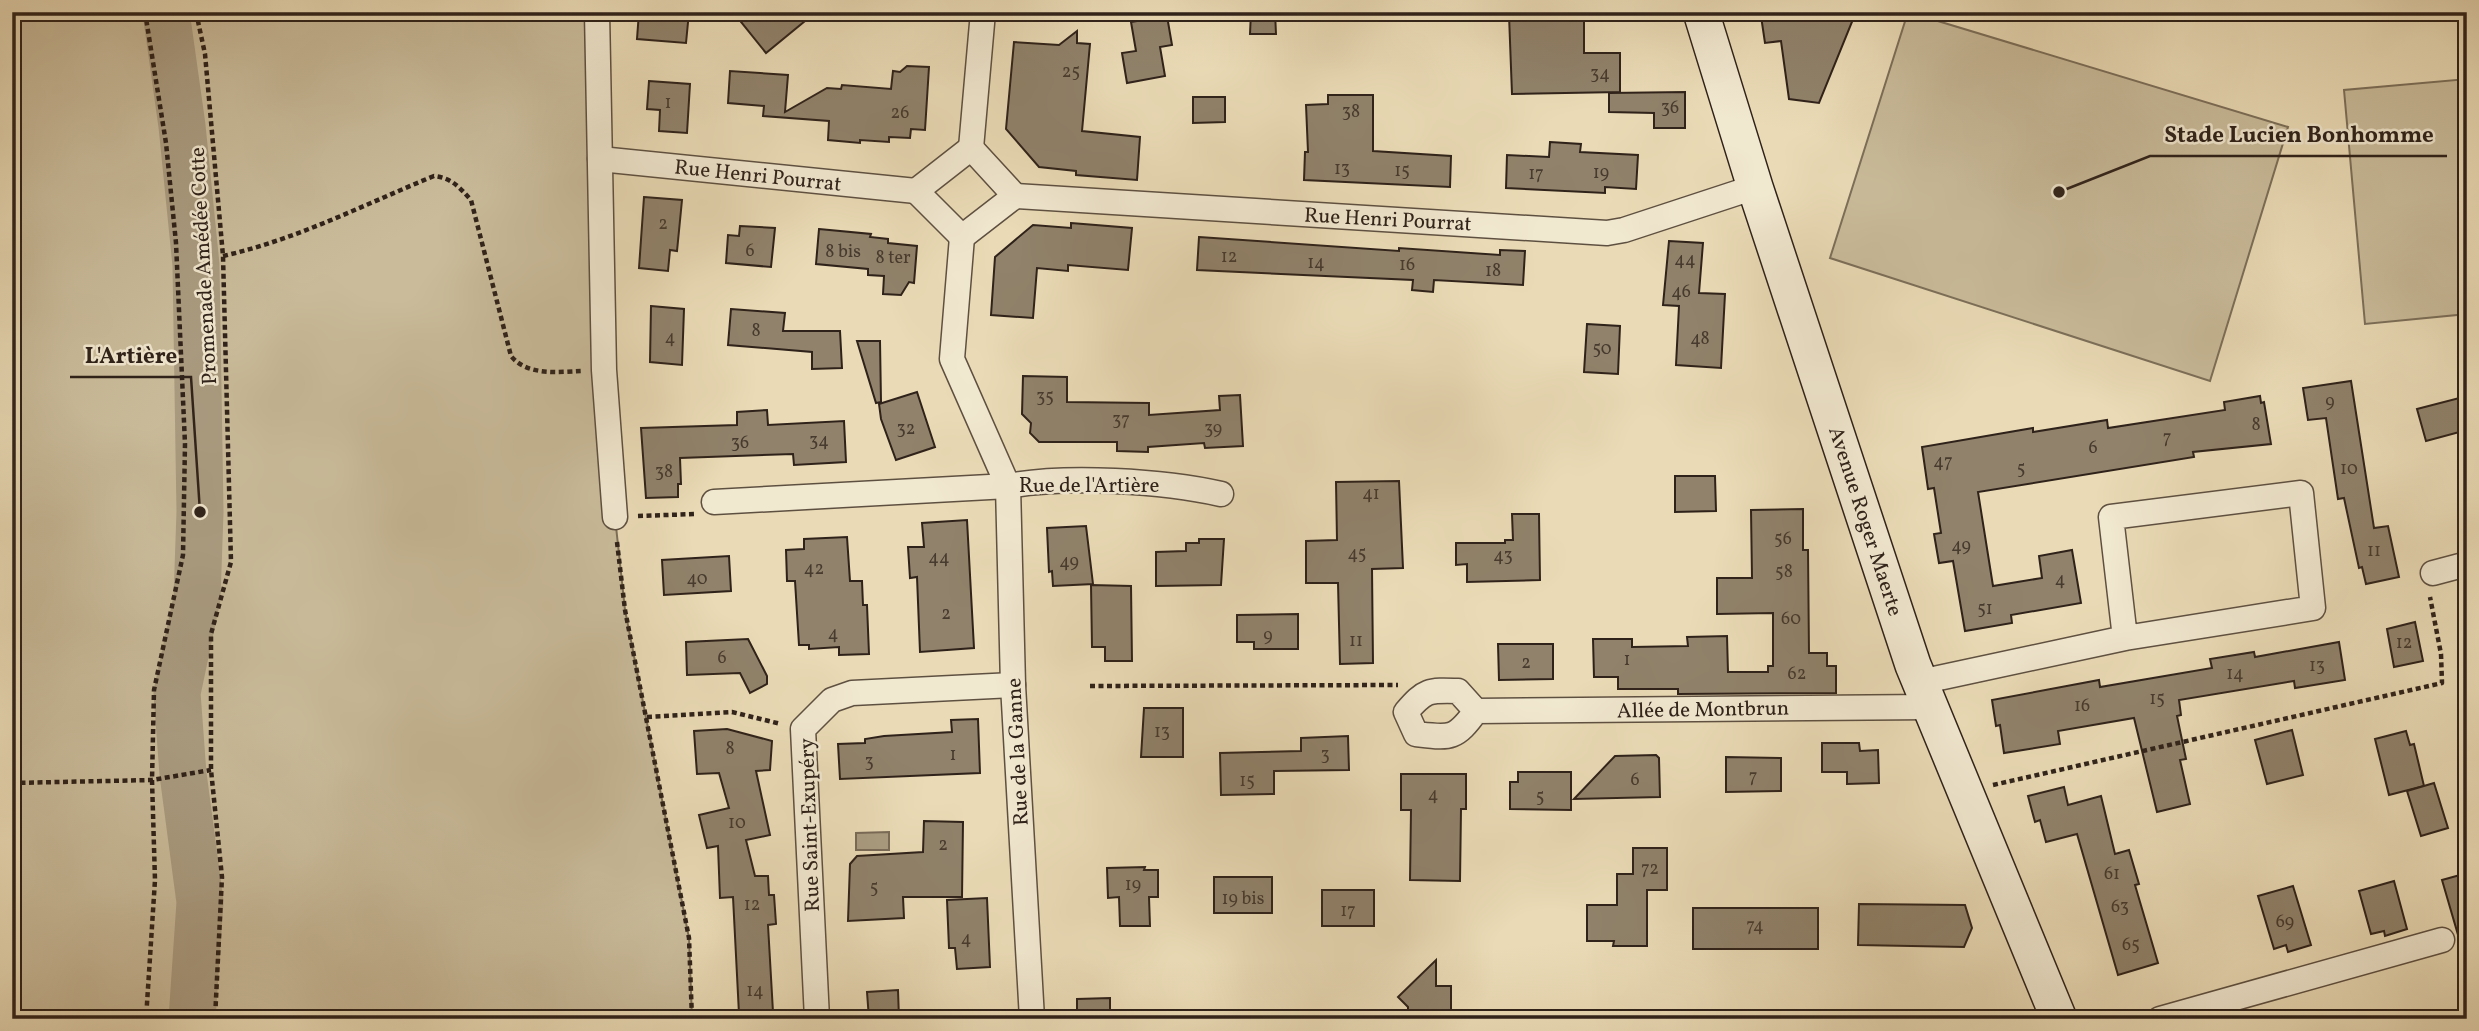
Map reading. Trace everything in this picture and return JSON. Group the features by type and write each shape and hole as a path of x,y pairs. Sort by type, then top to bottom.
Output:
{"main road":[{"name":"Avenue Roger Maerte","path":"1701,12 1755,187 1925,694 2059,1019"}],"street":[{"path":"597,12 604,370 615,517"},
{"path":"971,148 1015,196 962,237 916,191 971,148 983,12"},
{"name":"Rue Henri Pourrat","path":"600,159 916,191"},
{"name":"Rue Henri Pourrat","path":"1015,196 1607,233 1624,230 1755,187"},
{"name":"Rue de l'Artière","path":"962,237 952,359 1008,486 1034,481 1172,485 1221,494"},
{"path":"714,502 1008,486"},
{"name":"Rue de la Ganne","path":"1008,486 1013,685 1032,1019"},
{"name":"Allée de Montbrun","path":"1476,711 1925,694 2124,638 2313,608 2301,493 2111,517 2124,638"},
{"path":"2433,573 2467,564"},
{"name":"Rue Saint-Exupéry","path":"817,1019 803,729 832,700 852,693 1013,685"},
{"path":"1434,690 1458,691 1476,711 1461,732 1447,738 1416,734 1406,712 1422,693 1434,690"},
{"path":"2160,1019 2442,940"}],"path":[{"path":"145,12 166,143 176,243 185,444 183,555 154,690 152,780 155,880 146,1019"},
{"name":"Promenade Amédée Cotte","path":"196,12 205,54 223,256 230,562 211,634 211,770 222,877 215,1019"},
{"path":"223,256 264,247 306,232 433,176 445,177 455,182 471,200 511,356 518,365 554,372 604,370"},
{"path":"692,1019 690,938 625,610 615,517 712,514 714,502"},
{"path":"1965,792 2442,683 2441,654 2430,597 2433,573"},
{"path":"1090,686 1399,685 1422,693"},
{"path":"647,718 732,712 803,729"},
{"path":"12,783 152,780 211,770"}],"shaded area":[{"path":"12,12 597,12 615,517 625,610 689,938 692,1019 12,1019"},
{"path":"1908,12 2288,127 2210,381 1830,258"},
{"path":"2467,79 2467,314 2365,324 2344,90"},
{"path":"889,832 889,850 856,850 856,833"}],"building":[{"path":"639,12 689,12 686,43 637,39"},
{"path":"733,12 816,12 766,53"},
{"path":"1251,12 1275,12 1276,34 1250,34"},
{"path":"1584,12 1584,53 1620,53 1620,92 1512,94 1509,15"},
{"path":"1788,12 1856,12 1819,103 1789,99 1781,41 1765,43 1761,16"},
{"path":"1167,16 1172,45 1160,47 1165,76 1127,83 1122,53 1136,51 1131,22"},
{"path":"1077,31 1077,43 1090,44 1082,131 1140,137 1137,180 1076,175 1076,171 1039,167 1006,129 1014,42 1059,45"},
{"path":"907,66 929,67 925,130 911,129 910,138 889,137 889,142 860,140 860,143 828,140 829,121 763,116 764,106 728,103 730,71 788,75 785,112 827,88 841,89 842,85 891,89 893,71 900,72"},
{"path":"649,81 690,84 687,133 659,131 660,110 647,109"},
{"path":"1685,92 1685,128 1654,128 1654,113 1609,112 1609,93"},
{"path":"1328,95 1373,95 1373,151 1451,156 1450,187 1304,180 1305,152 1308,152 1306,105 1328,104"},
{"path":"1193,97 1225,97 1225,122 1193,123"},
{"path":"1550,142 1581,144 1580,152 1638,155 1636,189 1605,187 1605,193 1506,188 1507,155 1549,157"},
{"path":"644,197 682,200 677,251 670,250 668,271 639,268"},
{"path":"1071,223 1132,228 1128,270 1068,265 1068,271 1037,268 1033,318 991,315 995,257 1033,225 1071,228"},
{"path":"740,226 775,228 771,267 726,263 728,235 739,236"},
{"path":"819,229 871,234 870,237 888,239 888,243 917,246 914,283 909,282 901,295 883,294 884,276 868,275 868,269 816,264"},
{"path":"1199,237 1399,251 1399,248 1500,255 1500,250 1525,251 1523,285 1434,280 1433,292 1412,290 1413,280 1197,270"},
{"path":"1669,241 1703,243 1699,293 1725,294 1721,368 1676,365 1679,306 1663,305"},
{"path":"651,306 684,309 682,365 650,362"},
{"path":"731,309 785,313 783,331 840,331 842,368 812,369 812,352 728,345"},
{"path":"1587,324 1620,326 1618,374 1584,372"},
{"path":"857,341 880,341 881,402 876,403"},
{"path":"1023,376 1067,377 1067,402 1149,403 1149,415 1220,410 1219,396 1240,395 1243,446 1205,448 1204,443 1148,447 1148,452 1117,451 1117,442 1039,442 1030,433 1031,423 1022,414"},
{"path":"2351,381 2374,528 2388,526 2399,577 2366,584 2362,567 2359,568 2344,498 2338,499 2326,418 2308,420 2303,388"},
{"path":"917,392 935,447 896,460 881,419 879,404"},
{"path":"2260,396 2261,403 2264,402 2271,444 2193,452 2194,457 1978,492 1993,586 2042,578 2039,556 2072,550 2081,603 2011,615 2012,623 1965,631 1953,561 1939,563 1934,534 1941,533 1934,488 1928,489 1922,447 2033,428 2033,432 2107,420 2108,428 2225,410 2224,402"},
{"path":"2467,396 2467,430 2426,441 2417,409"},
{"path":"767,410 768,425 844,421 846,462 794,465 793,454 680,458 681,484 678,484 678,497 646,498 641,428 737,425 737,412"},
{"path":"1675,476 1715,476 1716,511 1675,512"},
{"path":"1399,481 1403,568 1372,569 1373,663 1340,664 1338,583 1306,583 1306,541 1337,540 1336,482"},
{"path":"1803,509 1803,550 1808,550 1809,653 1827,653 1827,666 1836,666 1836,693 1678,694 1678,689 1618,689 1618,677 1594,677 1593,639 1632,639 1632,647 1688,646 1687,637 1727,636 1728,672 1768,672 1768,666 1773,666 1773,613 1717,614 1717,578 1752,578 1751,510"},
{"path":"1512,514 1539,514 1540,580 1467,582 1467,564 1456,565 1456,543 1505,543 1505,540 1513,540"},
{"path":"967,520 974,648 920,652 917,577 910,578 908,547 924,547 922,523"},
{"path":"1086,526 1093,584 1053,586 1052,571 1049,572 1047,528"},
{"path":"847,537 850,581 862,581 863,605 867,605 869,654 839,655 839,647 809,649 809,645 799,645 795,581 787,581 786,550 804,549 804,539"},
{"path":"1199,539 1224,539 1221,585 1156,586 1156,552 1186,551 1186,543 1199,543"},
{"path":"729,556 731,591 664,595 662,560"},
{"path":"1091,585 1131,586 1132,661 1105,661 1105,647 1092,647"},
{"path":"1298,614 1298,649 1254,649 1254,642 1237,642 1237,615"},
{"path":"2415,622 2423,661 2394,667 2387,629"},
{"path":"748,639 767,676 767,684 750,693 740,673 687,675 686,642"},
{"path":"2339,642 2345,680 2295,688 2294,681 2179,700 2181,715 2177,716 2186,759 2180,760 2190,804 2157,812 2134,718 2058,731 2060,744 2004,753 2000,725 1996,726 1992,700 2099,680 2100,687 2212,668 2210,659 2254,652 2255,657"},
{"path":"1498,644 1553,644 1553,679 1499,680"},
{"path":"1144,708 1183,708 1183,757 1141,757"},
{"path":"978,719 980,773 840,779 838,744 865,743 865,739 884,736 952,732 951,720"},
{"path":"727,729 772,741 770,770 756,771 770,835 746,840 755,876 768,876 769,895 774,895 776,924 768,925 773,1012 739,1014 733,897 720,898 718,846 707,848 699,815 729,808 719,773 697,774 694,731"},
{"path":"2292,730 2303,775 2267,784 2255,740"},
{"path":"2406,731 2410,745 2414,744 2424,786 2389,795 2375,739"},
{"path":"1348,736 1349,770 1274,771 1274,794 1221,795 1220,753 1301,751 1301,738"},
{"path":"1822,743 1859,743 1860,751 1878,750 1879,783 1847,784 1847,772 1822,772"},
{"path":"1656,755 1659,758 1660,797 1574,799 1615,756"},
{"path":"1726,757 1781,758 1781,791 1726,792"},
{"path":"1518,772 1571,772 1571,810 1510,809 1510,782 1518,782"},
{"path":"1401,774 1466,774 1466,809 1461,809 1460,881 1410,880 1411,810 1401,810"},
{"path":"2434,783 2448,828 2421,836 2407,791"},
{"path":"2064,787 2068,805 2101,796 2115,854 2129,850 2139,884 2135,885 2158,963 2118,975 2077,834 2046,842 2040,820 2035,822 2028,796"},
{"path":"924,821 963,822 962,897 903,897 904,918 848,921 850,864 857,856 923,852"},
{"path":"1633,848 1667,848 1667,890 1647,890 1647,946 1613,946 1614,941 1587,941 1587,905 1617,905 1617,874 1633,874"},
{"path":"1145,867 1144,870 1158,870 1158,897 1149,897 1150,926 1120,926 1119,897 1108,898 1107,868"},
{"path":"2467,873 2467,944 2461,945 2442,880"},
{"path":"1214,877 1272,877 1272,913 1214,913"},
{"path":"2394,881 2407,929 2385,936 2384,931 2371,934 2359,891"},
{"path":"2293,886 2311,945 2288,952 2286,945 2274,949 2258,896"},
{"path":"1322,890 1374,890 1374,926 1322,926"},
{"path":"987,898 990,967 957,969 955,948 949,948 947,900"},
{"path":"1859,904 1965,905 1972,928 1964,947 1858,945"},
{"path":"1693,908 1818,908 1818,949 1693,949"},
{"path":"1436,960 1436,986 1451,986 1451,1019 1408,1019 1408,1007 1398,997"},
{"path":"898,990 899,1019 869,1019 867,992"},
{"path":"1110,998 1110,1019 1077,1019 1077,999"}],"waterway":[{"path":"166,12 182,126 196,265 200,512 197,598 177,693 183,774 200,902 192,1019"}],"place":[{"name":"Stade Lucien Bonhomme","path":"2059,192"},
{"name":"L'Artière","path":"200,512"}]}
